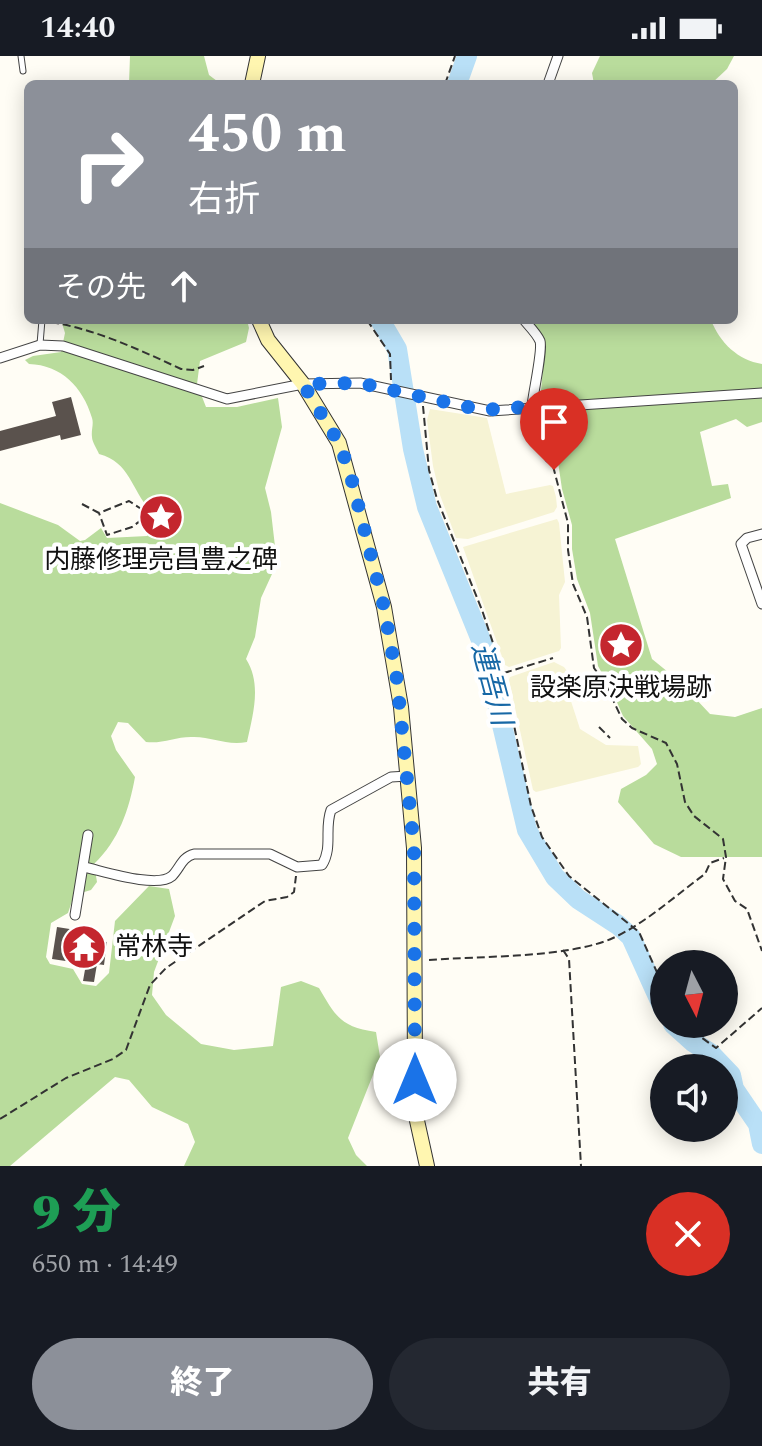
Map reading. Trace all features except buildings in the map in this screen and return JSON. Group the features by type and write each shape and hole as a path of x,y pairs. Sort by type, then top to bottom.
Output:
{"street":[{"path":"253,80 258,56"},
{"path":"549,80 558,56"},
{"path":"261,324 268,340 303,384 339,443 350,473 392,652 414,848 416,1116 427,1166"},
{"path":"527,324 540,341 541,356 535,376 537,406"},
{"path":"0,358 40,345 63,346 227,399 303,384 360,383 481,410 762,393"},
{"path":"762,534 747,538 741,544 762,604"},
{"path":"84,867 153,881 171,877 187,855 194,854 270,854 297,867 322,865 329,851 328,818 335,805 391,777 408,776"},
{"path":"75,915 88,835"}],"lane":[{"path":"21,56 23,71"},
{"path":"40,345 42,324"}],"path":[{"path":"446,80 455,56"},
{"path":"65,324 106,336 181,369 193,370 204,366"},
{"path":"370,324 390,354 390,389"},
{"path":"422,396 429,470 437,499 482,610 503,673 531,806 542,837 569,876 633,926 650,953"},
{"path":"537,406 568,523 573,584 587,617 594,668 605,683 622,719 632,728 666,743 677,764 685,802 694,816 723,839 726,857 723,879 735,901 747,909 762,951"},
{"path":"82,504 99,513 107,535 132,527 149,514 129,501 99,513"},
{"path":"503,673 553,658"},
{"path":"599,727 610,738"},
{"path":"414,961 593,945 633,926 705,874 710,863 726,857"},
{"path":"0,1119 66,1078 113,1059 126,1050 150,985 166,968 265,901 287,897 294,892 297,867"},
{"path":"563,950 569,959 581,1166"},
{"path":"738,1029 762,1008"},
{"path":"702,1038 716,1048 728,1038"}],"shaded area":[{"path":"430,409 487,418 506,494 553,486 557,507 554,512 468,539 456,538 433,466 427,420"},
{"path":"557,519 565,582 559,595 561,648 509,667 505,665 463,547"},
{"path":"554,662 564,667 572,678 569,695 580,729 606,745 638,746 641,764 638,767 536,792 533,790 509,680 510,677"}],"green space":[{"path":"130,56 204,56 209,75 216,80 129,80"},
{"path":"600,56 734,56 727,69 715,80 593,80 592,73"},
{"path":"62,324 248,324 246,342 200,361 197,384 206,407 237,407 278,398 282,427 265,488 276,555 272,574 261,598 255,637 246,659 255,689 247,742 191,737 146,742 128,723 118,722 111,736 116,750 135,777 130,801 116,835 94,864 97,882 91,890 74,895 68,913 51,923 46,957 50,964 73,969 82,984 96,986 109,973 115,921 149,886 169,889 175,916 154,972 152,995 166,1015 201,1044 234,1050 273,1046 281,987 301,981 319,988 335,1013 347,1024 376,1032 380,1057 348,1138 356,1155 367,1166 184,1166 195,1142 188,1124 152,1107 129,1080 115,1077 10,1166 0,1166 0,503 58,525 80,541 101,528 107,538 147,536 153,526 153,513 125,471 110,458 99,454 92,439 92,418 77,388 61,373 29,364 25,360 61,352 65,333"},
{"path":"531,324 713,324 731,349 745,359 762,364 762,422 747,427 736,419 700,432 712,486 728,484 731,498 615,539 652,659 679,681 710,714 735,717 762,708 762,857 681,857 654,844 618,802 621,789 646,775 657,764 652,749 623,716 598,666 590,613 577,579 572,525 557,455 560,439 555,415 541,391 544,356"}],"waterway":[{"name":"連吾川","path":"458,80 467,56"},
{"name":"連吾川","path":"382,324 397,349 413,449 427,507 483,645 527,830 555,877 578,899 631,937 650,979"},
{"name":"連吾川","path":"689,1038 710,1053 731,1075 734,1089 758,1124 762,1144"}],"place":[{"name":"内藤修理亮昌豊之碑","path":"161,517"},
{"name":"設楽原決戦場跡","path":"621,645"},
{"name":"常林寺","path":"84,947"}],"route":[{"path":"415,1080 414,848 397,680 384,607 350,473 339,443 303,384 360,383 490,411 542,406 554,470"}]}
